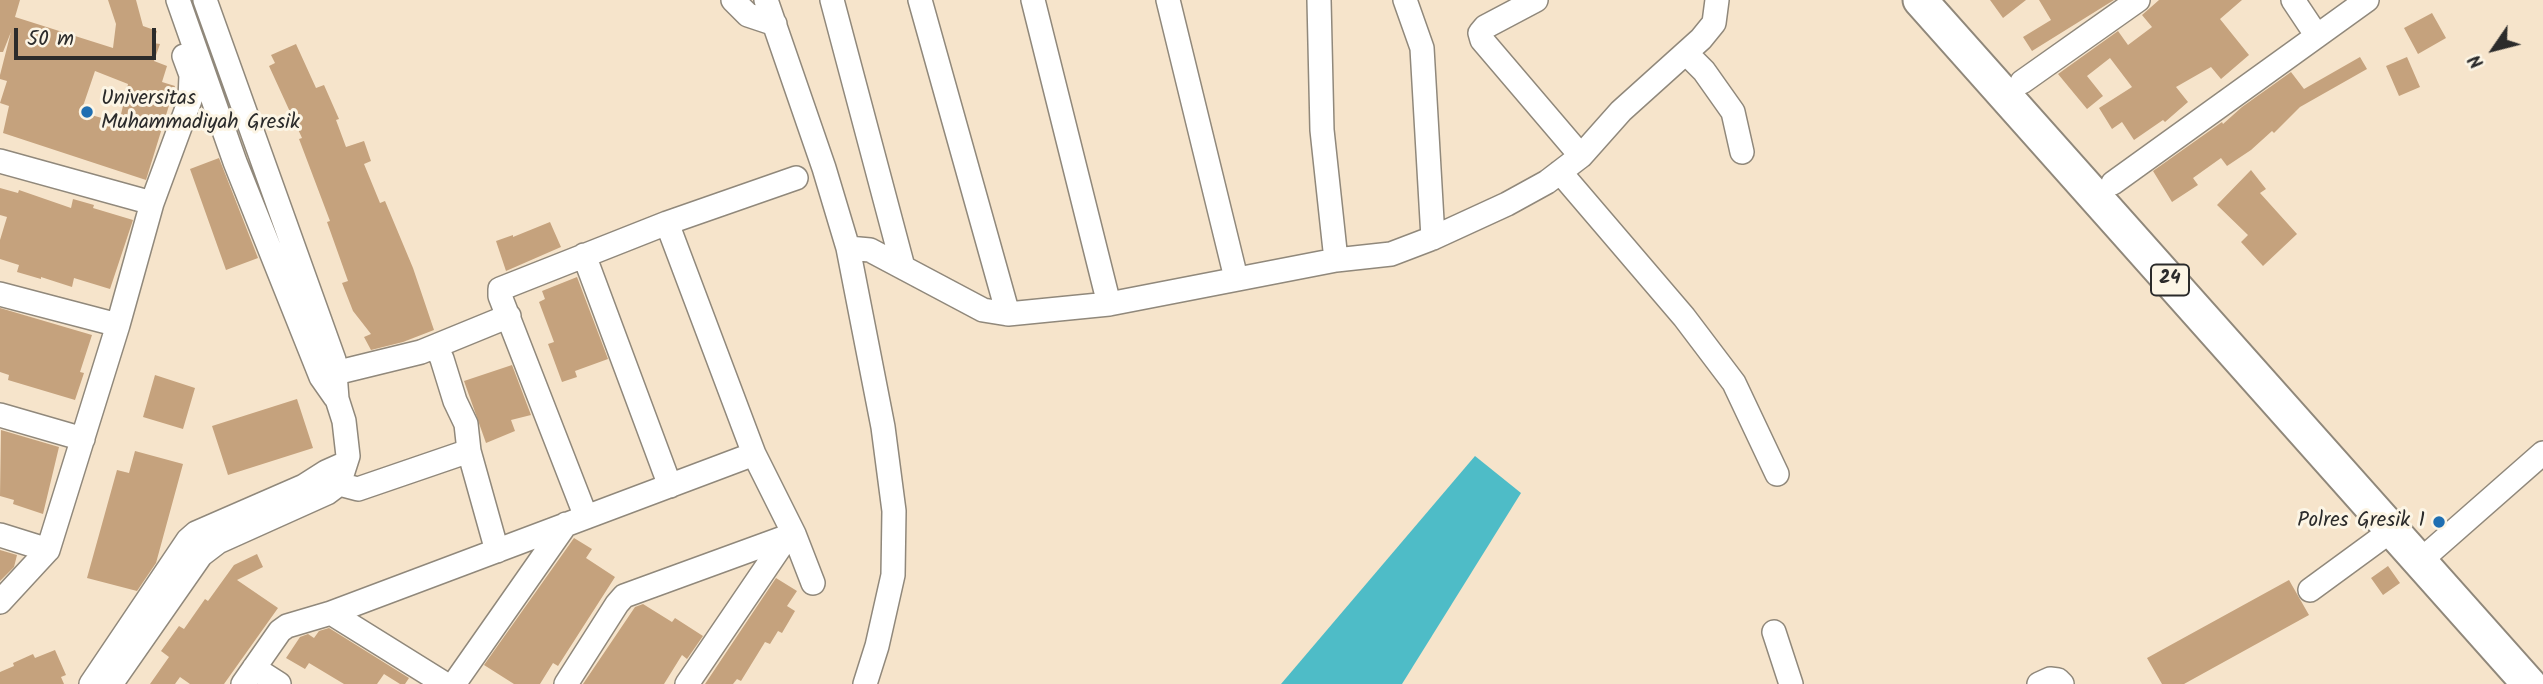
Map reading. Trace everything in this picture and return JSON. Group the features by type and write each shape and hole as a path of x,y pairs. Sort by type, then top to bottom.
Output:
{"highway":[{"name":"24","path":"1920,0 2392,530 2427,555 2543,672"},
{"name":"24","path":"1949,0 2113,183 2427,555 2529,684"}],"street":[{"path":"0,601 48,550 118,326 152,203 190,100 191,75 164,0"},
{"path":"111,684 201,555 209,548 327,493 348,456 348,444 328,374 235,162 178,0"},
{"path":"205,0 334,360 328,374"},
{"path":"733,0 748,15 775,24"},
{"path":"766,0 848,248 883,427 894,511 893,575 877,646 865,684"},
{"path":"832,0 904,267"},
{"path":"920,0 1008,314"},
{"path":"1033,0 1109,304"},
{"path":"1168,0 1236,278"},
{"path":"1319,0 1322,130 1336,260"},
{"path":"1405,0 1422,48 1433,238"},
{"path":"1536,0 1485,27 1480,33 1482,40 1581,156"},
{"path":"848,248 870,250 983,310 1008,314 1109,304 1336,260 1391,254 1507,204 1581,156 1621,111 1701,39 1715,11 1699,0"},
{"path":"2022,82 2138,0"},
{"path":"2293,0 2317,36"},
{"path":"2113,183 2367,0"},
{"path":"1686,53 1704,71 1733,112 1742,152"},
{"path":"235,162 260,155"},
{"path":"0,161 152,203"},
{"path":"1560,172 1684,317 1734,383 1777,474"},
{"path":"576,521 499,292 503,287 667,223 796,178"},
{"path":"667,223 754,454 813,583"},
{"path":"584,255 670,486"},
{"path":"0,294 118,326"},
{"path":"328,374 421,352 509,316"},
{"path":"436,346 466,425 469,451 496,551"},
{"path":"0,415 83,439"},
{"path":"337,473 358,489 469,451"},
{"path":"279,684 249,676 283,628 754,454"},
{"path":"2427,555 2540,461"},
{"path":"92,684 188,540 206,527 337,473"},
{"path":"454,684 576,521"},
{"path":"2311,590 2392,530"},
{"path":"0,535 48,550"},
{"path":"566,684 624,596 791,536"},
{"path":"688,684 791,536"},
{"path":"331,612 445,684"},
{"path":"1774,632 1791,684"},
{"path":"2039,684 2050,679 2058,680 2062,684"}],"water":[{"path":"1475,456 1521,493 1402,684 1281,684"}],"building":[{"name":"Universitas Muhammadiyah Gresik","path":"0,0 20,0 15,17 113,48 116,24 108,0 136,0 143,26 157,31 153,43 160,44 154,61 167,66 162,82 175,86 146,180 3,133 9,106 0,103 7,81 0,79 0,75 11,32 3,52 0,52","holes":["95,71 128,84 119,123 81,112"]},
{"path":"1990,0 2026,0 2003,18"},
{"path":"2039,0 2114,0 2032,51 2023,37 2051,20"},
{"path":"2159,0 2242,0 2220,19 2249,55 2221,79 2211,67 2176,87 2188,102 2165,122 2163,120 2134,140 2122,122 2112,129 2099,108 2132,87 2110,58 2087,76 2103,96 2087,109 2058,74 2118,31 2128,45 2152,27 2142,15"},
{"path":"2432,13 2446,38 2418,54 2404,28"},
{"path":"296,44 316,88 324,85 339,119 336,120 346,147 364,141 371,161 364,164 380,203 385,201 413,268 434,330 371,350 364,337 371,334 353,311 342,283 348,281 327,222 330,221 299,139 302,138 269,66 275,63 271,55"},
{"path":"2360,57 2367,69 2300,107 2274,133 2272,131 2251,150 2227,166 2221,158 2193,178 2198,185 2172,202 2153,171 2222,122 2223,124 2291,72 2304,89"},
{"path":"2407,57 2420,87 2399,96 2386,66"},
{"path":"219,158 258,258 226,270 190,169"},
{"path":"2251,170 2266,189 2260,193 2297,234 2263,266 2241,242 2248,235 2217,205"},
{"path":"0,188 18,193 19,190 71,208 73,199 133,220 110,289 74,278 72,287 41,279 17,272 19,265 0,259 0,240 7,217 0,215"},
{"path":"550,222 561,247 506,271 496,241"},
{"path":"577,277 608,359 575,371 577,377 562,382 548,344 554,342 539,302 545,299 542,291"},
{"path":"0,308 92,335 80,372 84,373 75,400 8,380 9,375 0,372"},
{"path":"512,365 531,415 511,420 515,431 486,443 464,381"},
{"path":"155,375 195,388 183,429 143,417"},
{"path":"297,399 313,448 228,475 212,426"},
{"path":"1,430 59,447 43,514 13,504 14,500 0,496"},
{"path":"135,451 183,464 156,563 137,591 87,578 117,470 129,473"},
{"path":"574,538 592,549 586,558 615,577 558,666 553,663 540,684 514,684 484,665"},
{"path":"0,550 17,555 14,567 0,581"},
{"path":"257,554 263,567 237,580 278,608 224,684 190,684 180,677 175,684 150,684 169,657 161,651 179,626 184,629 234,565"},
{"path":"2388,566 2400,583 2383,595 2371,578"},
{"path":"776,578 797,591 787,606 795,611 782,633 778,631 770,644 765,642 741,681 737,679 733,684 705,684"},
{"path":"2289,580 2309,615 2184,684 2162,684 2147,658"},
{"path":"643,604 672,622 675,618 703,636 687,659 682,655 664,684 583,684 635,607"},
{"path":"329,628 409,678 405,684 400,684 384,674 377,684 344,684 309,663 305,669 286,658 300,637 308,634 314,638 319,631"},
{"path":"55,650 66,675 61,677 64,684 0,684 0,672 14,666 13,663 33,654 35,658"}],"place":[{"name":"Universitas Muhammadiyah Gresik","path":"87,112"},
{"name":"Polres Gresik 1","path":"2439,522"}]}
